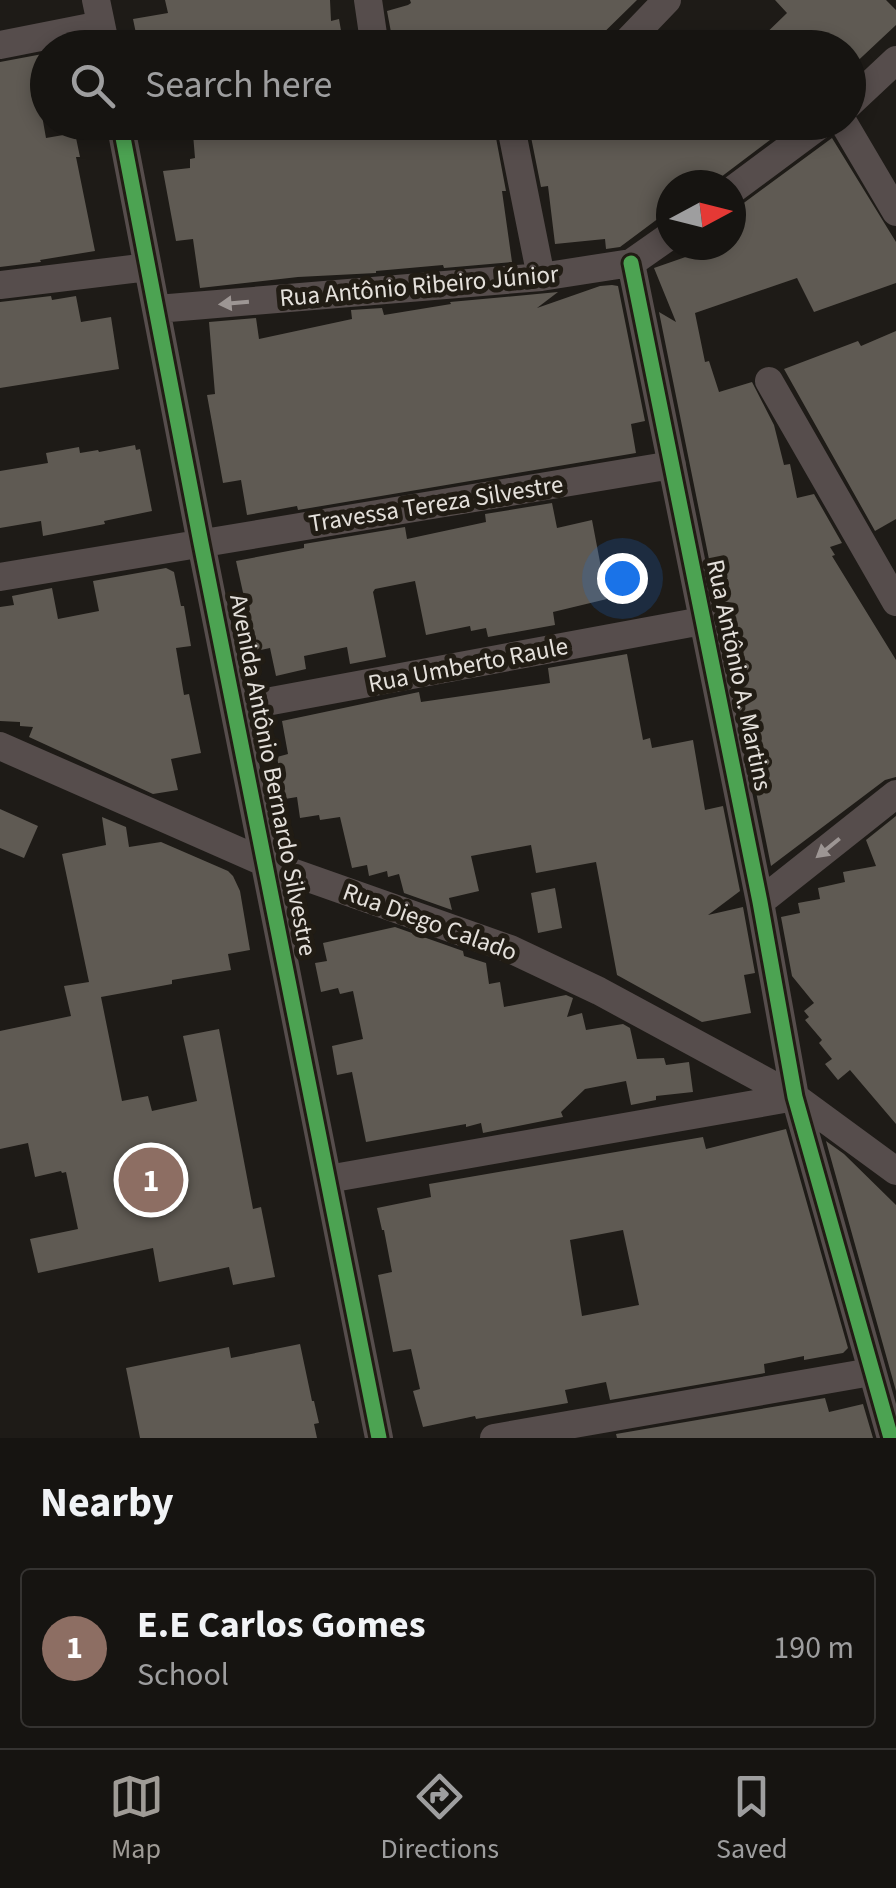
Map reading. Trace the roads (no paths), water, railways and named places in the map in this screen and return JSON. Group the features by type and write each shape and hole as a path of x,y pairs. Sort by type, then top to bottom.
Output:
{"street":[{"path":"368,0 373,30"},
{"path":"638,30 667,0"},
{"path":"72,30 101,24"},
{"path":"0,45 30,39"},
{"path":"866,91 896,60"},
{"path":"866,101 896,88"},
{"name":"Avenida Antônio Bernardo Silvestre","path":"123,140 378,1438"},
{"path":"514,140 541,277"},
{"path":"746,180 800,140"},
{"path":"863,140 896,212"},
{"name":"Rua Antônio Ribeiro Júnior","path":"157,309 541,277 631,263 656,245"},
{"name":"Rua Antônio A. Martins","path":"631,263 760,902 795,1098 891,1438"},
{"path":"0,285 148,267"},
{"path":"769,381 896,602"},
{"name":"Travessa Tereza Silvestre","path":"0,577 672,464"},
{"name":"Rua Umberto Raule","path":"234,708 702,621"},
{"name":"Rua Diego Calado","path":"0,746 266,863 510,950 599,991 795,1098 893,1164"},
{"path":"760,902 896,794"},
{"path":"328,1179 795,1098"},
{"path":"494,1438 872,1372"}],"place":[{"name":"E.E Carlos Gomes","path":"151,1180"}]}
